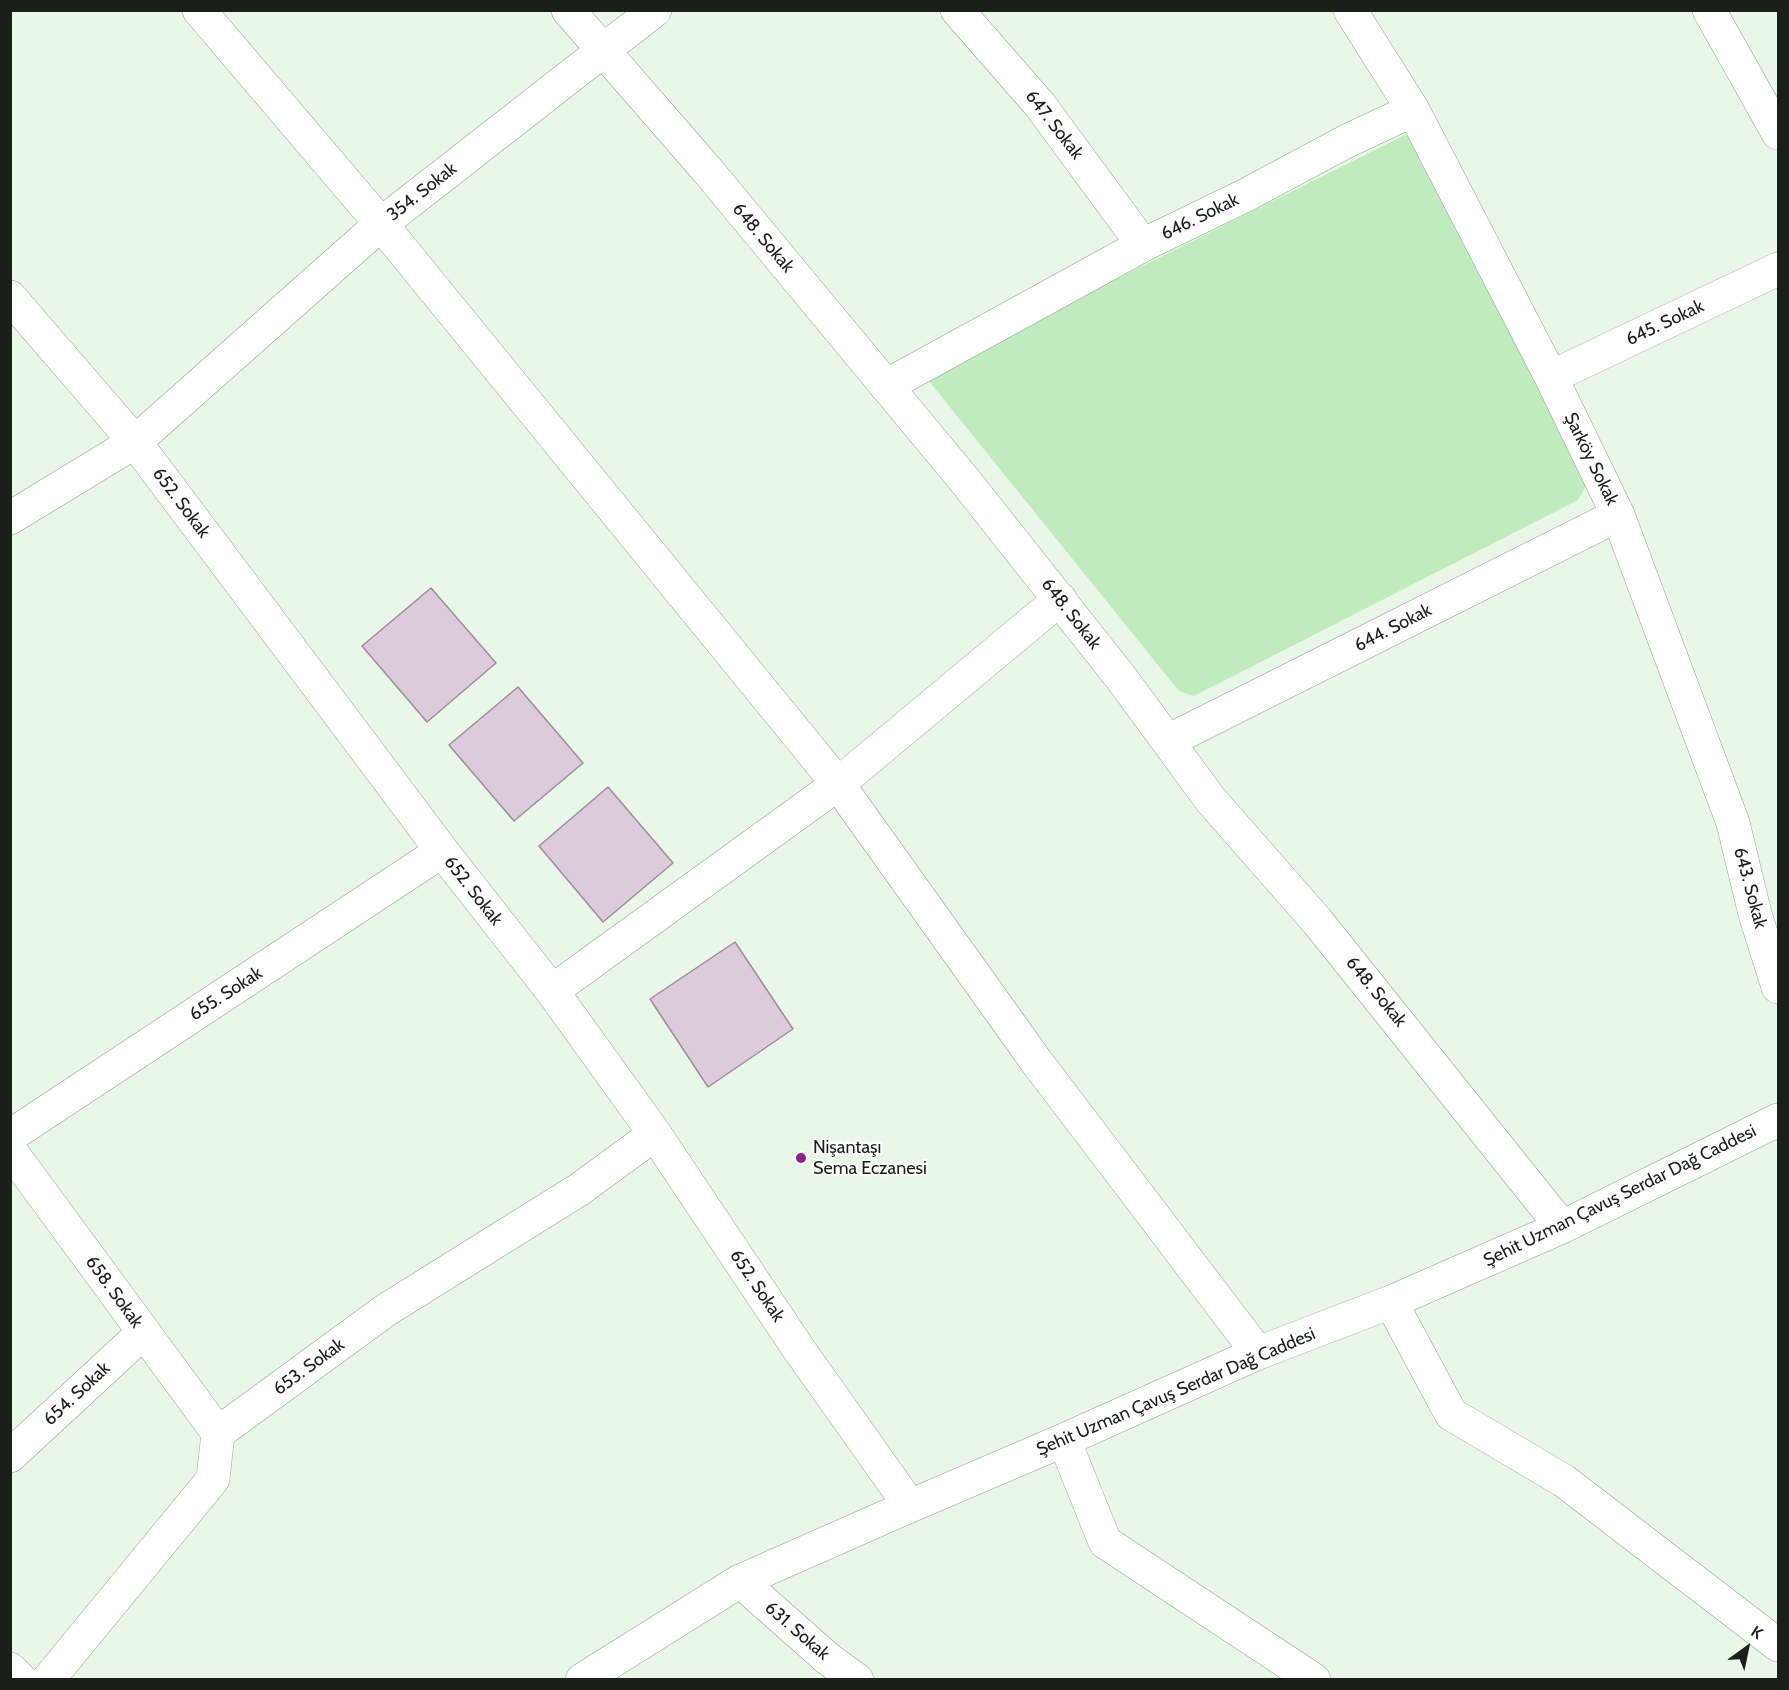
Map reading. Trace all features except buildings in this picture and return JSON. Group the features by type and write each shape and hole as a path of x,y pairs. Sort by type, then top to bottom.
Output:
{"street":[{"name":"354. Sokak","path":"199,10 381,224 655,10"},
{"name":"648. Sokak","path":"568,10 708,171 1060,599 1210,799 1317,921 1562,1227"},
{"name":"647. Sokak","path":"957,10 1040,105 1143,245"},
{"path":"1350,10 1413,110"},
{"path":"1709,10 1779,133"},
{"name":"646. Sokak","path":"886,386 1143,245 1413,110"},
{"name":"Şarköy Sokak","path":"1413,110 1551,377 1618,515 1733,824"},
{"path":"10,518 135,442 381,224 838,784 1036,1061 1258,1353"},
{"name":"645. Sokak","path":"1551,377 1779,269"},
{"name":"652. Sokak","path":"10,297 135,442 442,851 552,991 655,1134 798,1348 910,1506"},
{"name":"644. Sokak","path":"1168,741 1618,515"},
{"path":"552,991 838,784 1060,599"},
{"name":"643. Sokak","path":"1733,824 1755,914 1779,987"},
{"name":"655. Sokak","path":"10,1136 442,851"},
{"name":"Şehit Uzman Çavuş Serdar Dağ Caddesi","path":"582,1680 740,1581 1258,1353 1390,1302 1562,1227 1779,1120"},
{"name":"653. Sokak","path":"218,1433 386,1310 580,1189 655,1134"},
{"name":"658. Sokak","path":"10,1150 218,1433"},
{"path":"1390,1302 1451,1414 1564,1481 1779,1645"},
{"name":"654. Sokak","path":"10,1456 144,1332"},
{"path":"48,1680 213,1479 218,1433"},
{"path":"1064,1440 1105,1542 1314,1680"},
{"name":"631. Sokak","path":"740,1581 828,1658 857,1680"},
{"path":"10,1669 21,1680"}],"green space":[{"path":"1405,135 1414,139 1591,478 1578,500 1194,696 1179,691 924,375"}],"place":[{"name":"Nişantaşı Sema Eczanesi","path":"801,1158"}]}
